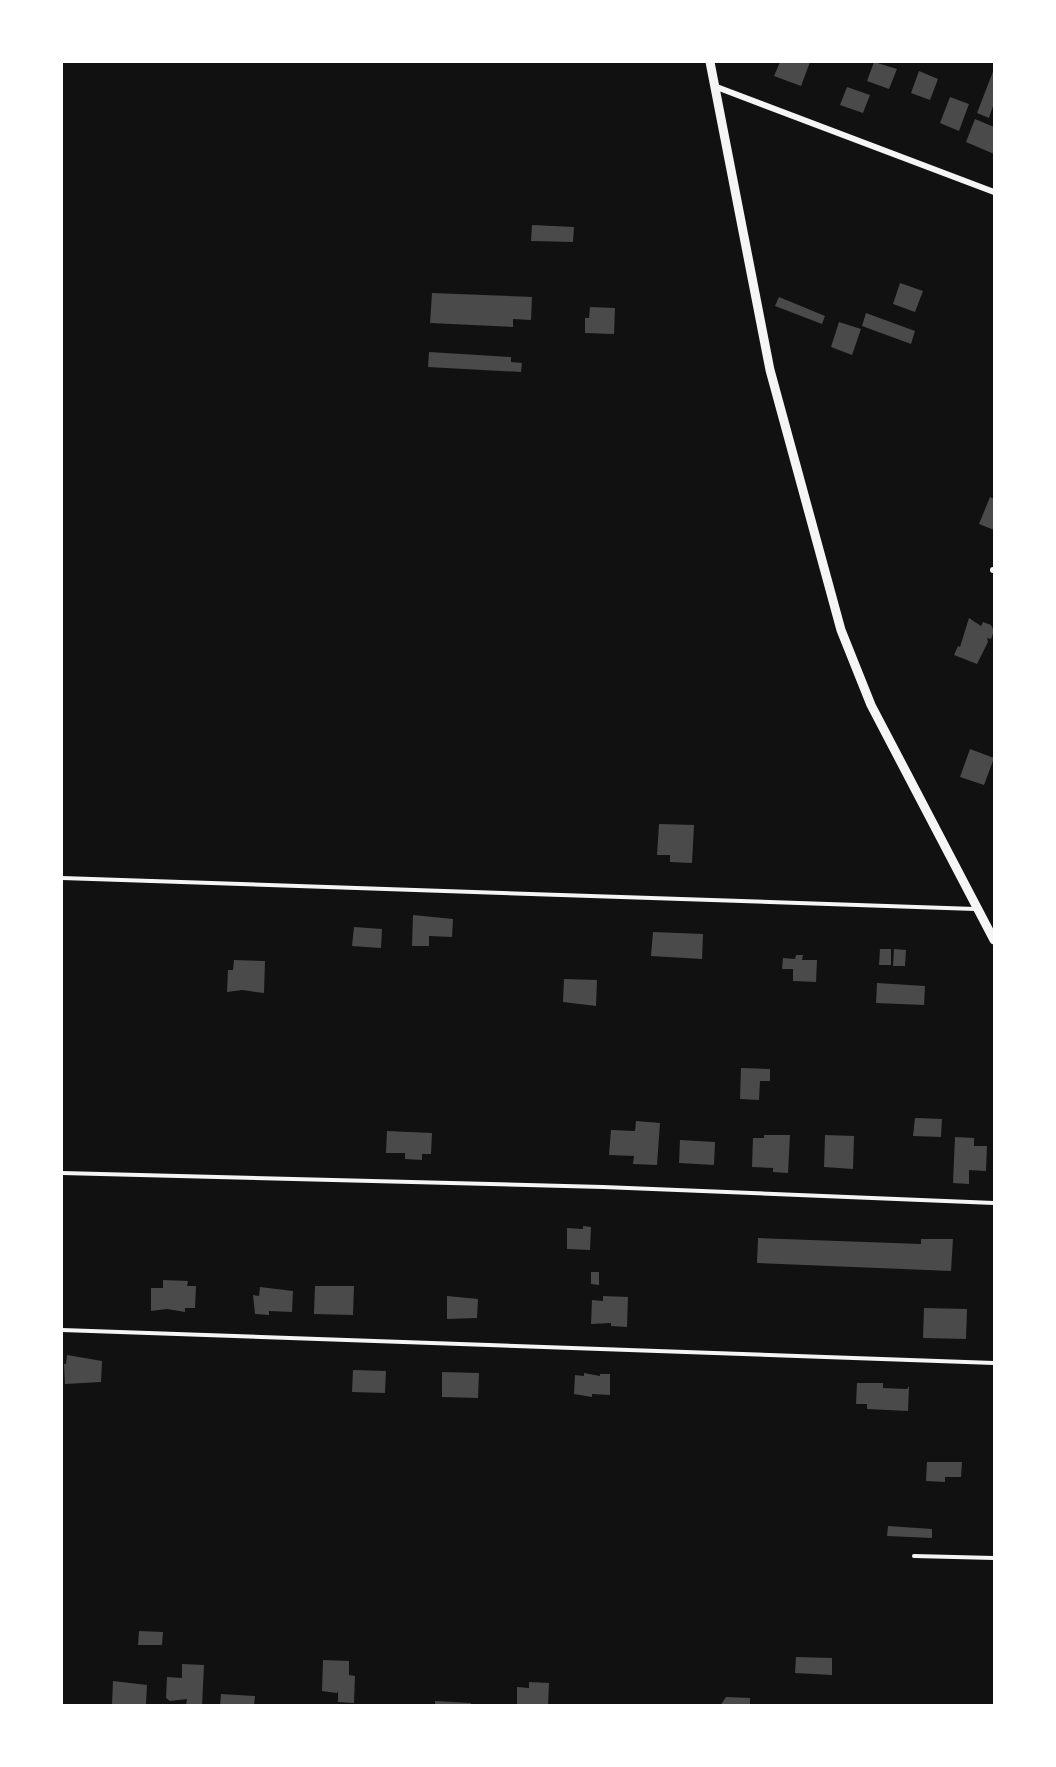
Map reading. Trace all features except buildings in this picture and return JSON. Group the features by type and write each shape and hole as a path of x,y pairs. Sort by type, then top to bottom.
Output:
{"street":[{"path":"710,62 770,369 841,630 871,705 994,940"},
{"path":"714,86 994,192"}],"lane":[{"path":"62,878 979,909"},
{"path":"62,1173 603,1187 994,1203"},
{"path":"62,1330 994,1364"},
{"path":"914,1556 994,1558"}]}
